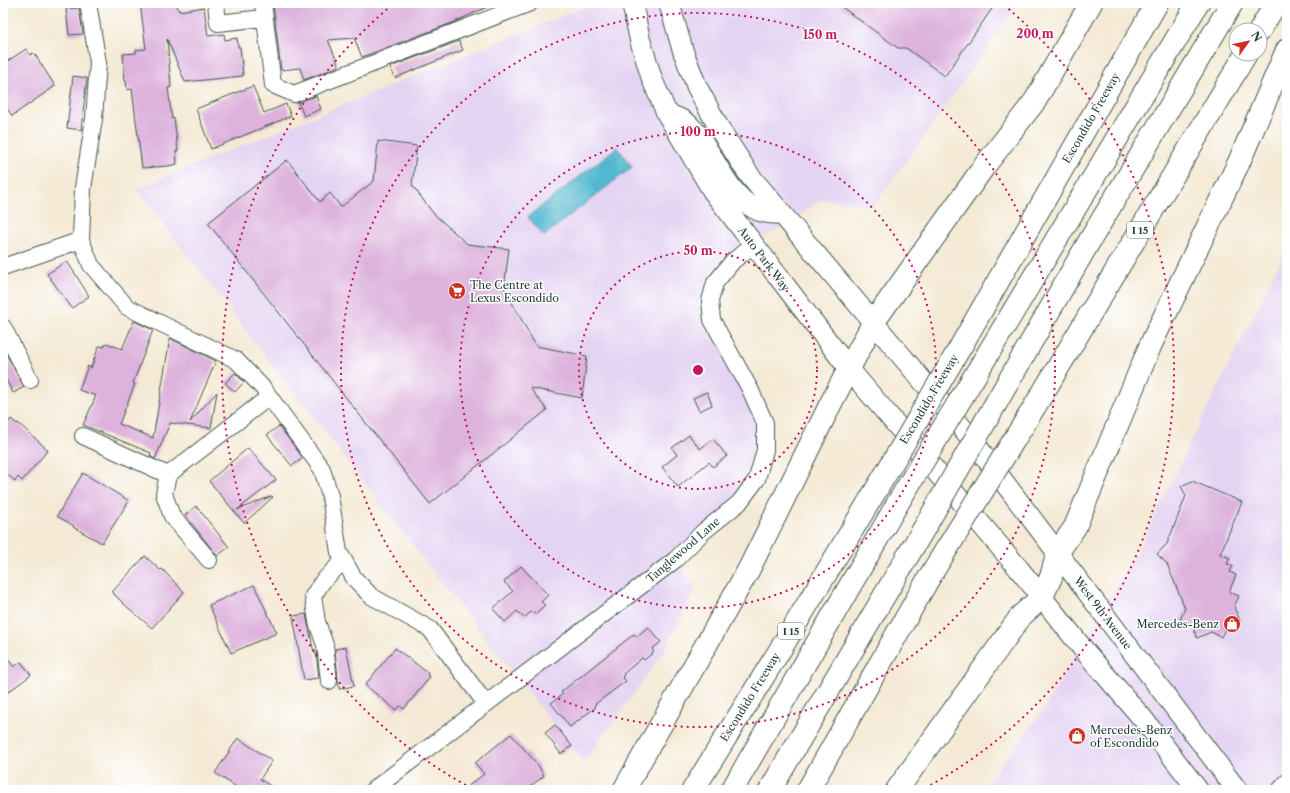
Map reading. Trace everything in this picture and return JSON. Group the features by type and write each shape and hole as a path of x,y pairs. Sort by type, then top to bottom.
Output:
{"highway":[{"path":"624,790 749,570 849,369 874,323 983,168 1035,101 1091,3"},
{"name":"Escondido Freeway","path":"693,790 888,470 961,346 1157,3"},
{"path":"732,790 898,501 1198,3"},
{"path":"770,790 926,525 1094,233 1232,3"},
{"path":"1265,22 1276,3"},
{"path":"897,790 1021,616 1042,597 1051,576 1058,552 1075,527 1151,344 1239,162 1287,50"},
{"name":"I 15","path":"808,790 930,576 1035,406 1241,62"}],"main road":[{"name":"Auto Park Way","path":"632,3 642,46 652,79 667,114 712,190 849,369 949,485 1042,597"},
{"path":"669,3 690,71 719,128 750,176 874,323"},
{"path":"667,114 680,119 699,134 726,179 744,202 755,210 767,213 782,214"},
{"name":"West 9th Avenue","path":"874,323 969,436 1237,790"},
{"path":"1042,597 1144,720 1198,790"}],"street":[{"path":"88,3 98,63 94,119 83,188 81,240 91,265 127,307 236,360 269,397 322,469 330,496 339,552 354,578 372,596 430,629 486,704"},
{"path":"216,3 218,23 264,10 273,85 294,94 530,3"},
{"path":"3,266 81,240"},
{"name":"Tanglewood Lane","path":"373,790 675,560 704,532 739,503 757,479 765,450 765,422 750,388 712,320 710,301 715,283 733,261 753,245"},
{"path":"3,327 30,380"},
{"path":"209,560 172,516 164,494 168,475 269,397"},
{"path":"83,436 168,475"},
{"path":"329,681 325,645 317,622 313,596 322,581 344,560"},
{"path":"1280,790 1287,782"}],"shaded area":[{"path":"594,3 1019,3 874,206 822,199 753,245 710,301 765,423 757,479 675,560 696,588 666,648 584,763 424,560 136,189"},
{"path":"1287,247 1287,790 975,790 993,776 1043,710 1138,550"}],"water":[{"path":"617,147 632,167 544,236 528,217"}],"building":[{"path":"140,3 176,3 179,11 204,7 208,36 224,34 225,40 237,38 238,47 240,47 243,76 185,82 167,39 171,87 168,88 172,119 174,118 178,151 176,151 177,164 168,166 142,168 132,89 127,90 125,81 123,54 136,53 136,50 146,49"},
{"path":"273,3 328,3 328,6 350,3 496,3 452,23 362,57 354,38 328,40 339,66 304,80 300,68 281,70"},
{"path":"836,3 996,3 945,76 906,48 898,48"},
{"path":"79,8 83,34 69,35 66,9"},
{"path":"459,41 463,50 395,78 390,67"},
{"path":"26,49 30,55 33,53 36,56 55,86 12,116 3,102 3,64"},
{"path":"73,76 87,78 81,130 67,128"},
{"path":"253,86 264,113 286,104 291,116 211,149 196,109"},
{"path":"316,96 321,109 304,116 298,102"},
{"path":"378,141 417,146 412,185 433,213 467,244 509,249 504,288 536,346 587,356 582,398 530,388 547,410 430,504 208,223 287,160 320,202 330,193 341,207 374,181"},
{"path":"67,261 89,296 72,308 47,274"},
{"path":"134,321 153,330 133,383 135,384 119,424 153,438 170,338 216,361 190,422 217,392 211,428 170,423 155,459 150,456 151,453 83,425 96,396 79,390 88,366 91,368 99,346 104,347 106,343 122,349"},
{"path":"3,348 24,387 13,393 3,374"},
{"path":"235,373 244,382 235,392 225,383"},
{"path":"707,392 712,405 699,411 693,398"},
{"path":"11,419 17,424 18,423 48,450 22,481 18,477 15,481 3,471 3,429"},
{"path":"279,426 303,458 292,466 267,435"},
{"path":"689,435 700,449 713,439 727,456 713,467 709,462 678,487 662,467 677,455 672,448"},
{"path":"248,448 276,480 237,510 272,496 273,497 244,523 209,481"},
{"path":"83,473 129,501 102,543 73,527 74,526 57,516"},
{"path":"1192,481 1242,502 1220,554 1230,558 1227,564 1233,566 1230,572 1236,575 1229,592 1239,596 1234,607 1240,621 1226,627 1221,637 1211,632 1197,638 1192,625 1180,620 1185,608 1167,564 1157,554 1167,544 1186,496 1181,486"},
{"path":"196,506 229,547 217,556 185,515"},
{"path":"145,556 160,570 162,569 184,592 152,628 112,592"},
{"path":"521,566 548,595 541,602 545,605 535,614 532,611 524,618 517,611 505,622 493,609 513,591 504,582"},
{"path":"254,585 277,633 231,653 209,605"},
{"path":"306,614 314,653 316,653 319,678 304,680 293,616"},
{"path":"648,627 661,642 652,649 654,652 644,660 642,658 623,674 624,675 622,677 626,681 594,705 596,707 570,727 551,703 563,694 561,692 634,634 636,637"},
{"path":"346,647 354,686 339,689 335,649"},
{"path":"395,648 428,673 427,675 430,677 404,709 400,706 396,710 365,685"},
{"path":"3,653 14,667 21,662 31,675 3,696"},
{"path":"555,725 572,746 561,754 545,733"},
{"path":"511,734 538,765 544,776 525,790 463,790 484,774 475,763"},
{"path":"238,738 272,761 260,779 276,790 241,790 215,773"}],"place":[{"name":"The Centre at Lexus Escondido","path":"457,291"},
{"name":"Mercedes-Benz","path":"1232,624"},
{"name":"Mercedes-Benz of Escondido","path":"1077,736"}]}
